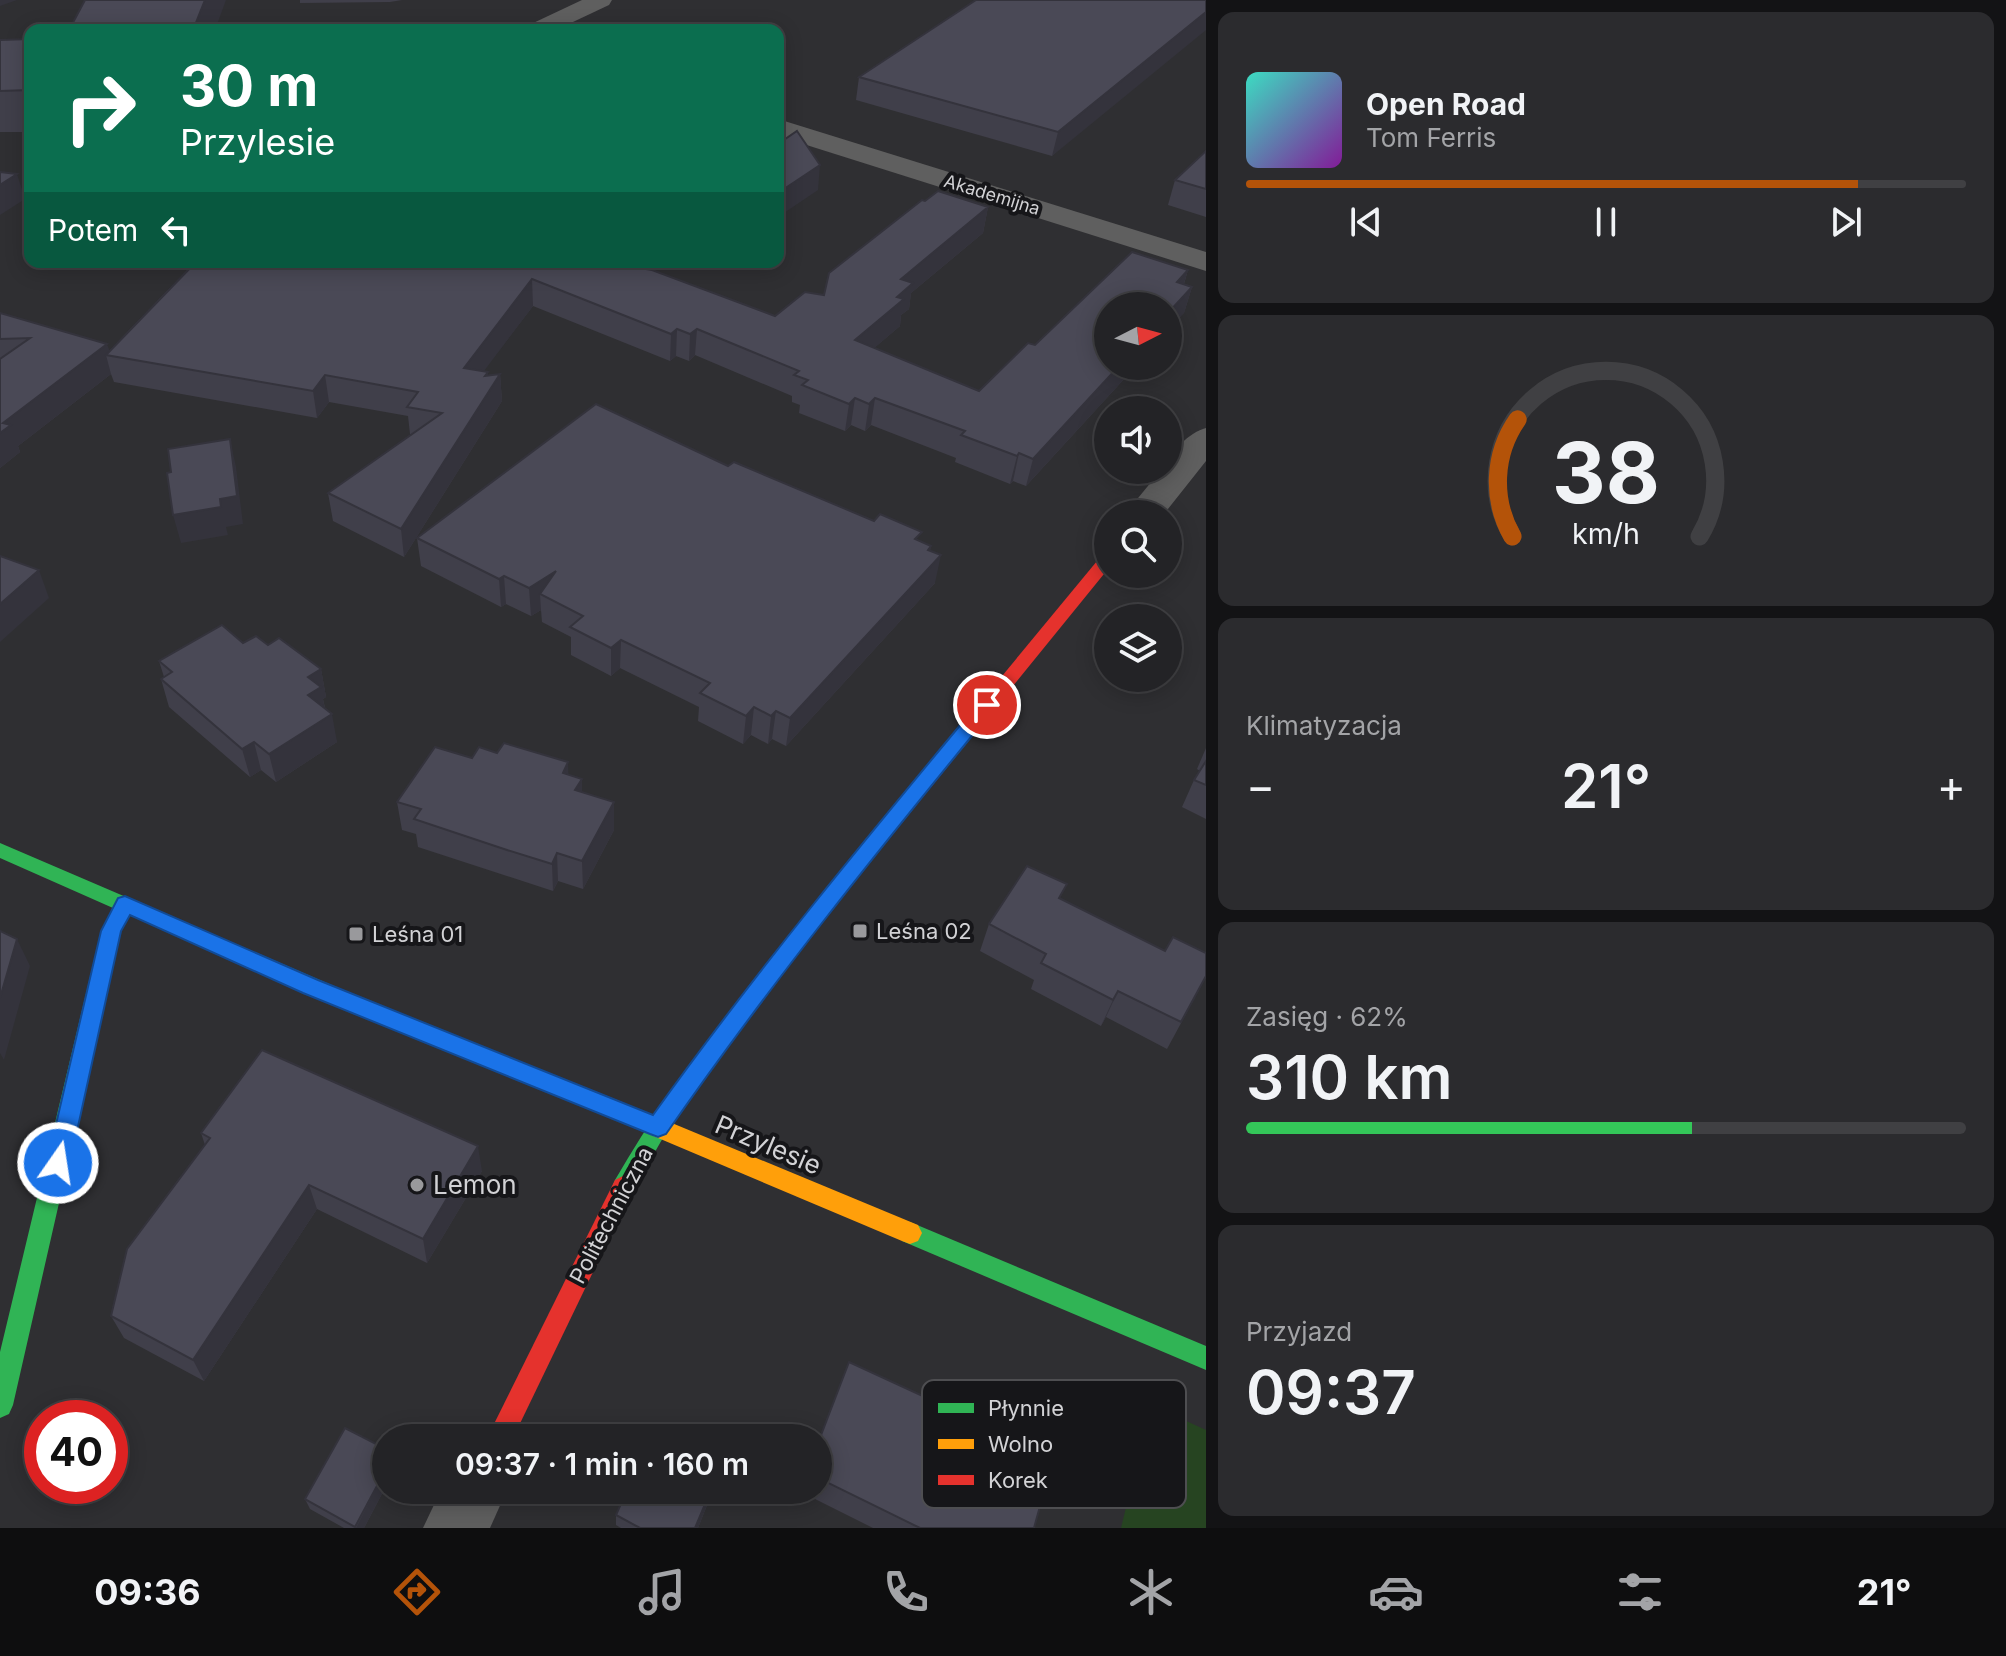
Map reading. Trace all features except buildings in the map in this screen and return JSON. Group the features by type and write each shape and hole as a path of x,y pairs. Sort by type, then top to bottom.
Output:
{"street":[{"path":"550,24 601,0"},
{"name":"Akademijna","path":"784,129 1206,262"},
{"path":"1155,500 1206,438"},
{"name":"Politechniczna","path":"507,1424 611,1209 658,1127 715,1045 824,910 850,871 1094,576"},
{"name":"Przylesie","path":"0,850 324,992 658,1127 1206,1358"},
{"path":"0,1405 22,1322 111,931 125,904"},
{"path":"456,1528 468,1504"}],"green space":[{"path":"1186,1421 1206,1430 1206,1528 1121,1528 1126,1508 1186,1508"}],"traffic: fast":[{"path":"0,850 357,1005"},
{"path":"623,1187 656,1129 701,1062 833,894"},
{"path":"0,1405 111,931 125,904"},
{"path":"910,1233 1206,1358"}],"traffic: slow":[{"path":"614,1109 910,1233"}],"traffic: jam":[{"path":"833,894 1094,576"},
{"path":"357,1005 614,1109"},
{"path":"507,1424 623,1187"}],"place":[{"name":"Leśna 02","path":"860,931"},
{"name":"Leśna 01","path":"356,934"},
{"name":"Lemon","path":"417,1185"}],"route":[{"path":"58,1163 111,931 125,904 310,986 658,1127 715,1045 824,910 850,871 987,705"}]}
